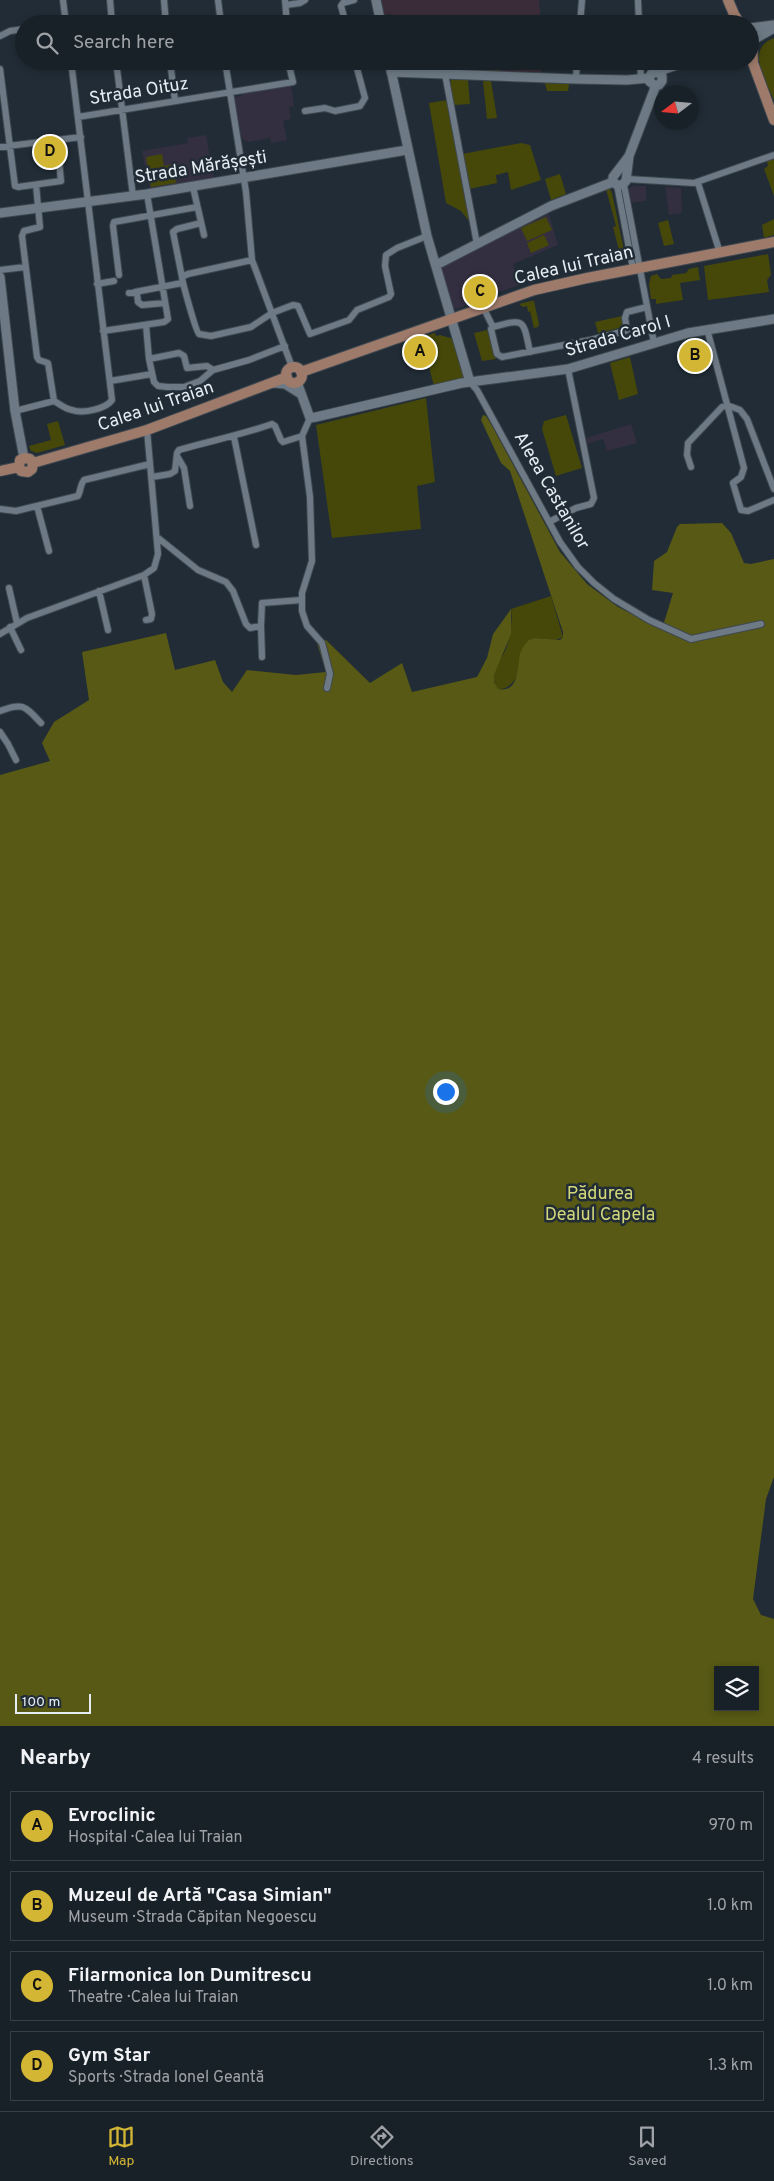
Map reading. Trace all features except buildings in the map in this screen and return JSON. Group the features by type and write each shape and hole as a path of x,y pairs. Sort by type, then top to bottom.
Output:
{"main road":[{"path":"728,0 733,15"},
{"path":"755,70 774,120"},
{"name":"Calea lui Traian","path":"0,471 147,430 294,374 544,287 774,242"}],"street":[{"path":"63,0 65,15"},
{"path":"110,0 111,15"},
{"path":"164,0 165,15"},
{"path":"218,0 220,15"},
{"path":"286,15 285,2 300,3 305,0"},
{"path":"344,15 341,6 354,0"},
{"path":"376,0 379,15"},
{"path":"581,15 582,0"},
{"path":"638,0 639,15"},
{"path":"759,34 774,27"},
{"path":"0,36 15,30"},
{"path":"0,69 1,92 15,186 61,181 57,140"},
{"path":"15,411 54,401 69,410 80,412 108,405 112,400 72,70"},
{"path":"117,70 133,196"},
{"path":"171,70 175,101"},
{"path":"226,70 228,92 244,179 252,260 310,418 302,436 310,497 312,561 301,600 304,622 322,643 330,674 327,688"},
{"name":"Strada Oituz","path":"78,117 293,82 290,70"},
{"path":"305,111 325,108 335,111 360,106 365,98 357,70"},
{"path":"576,70 576,79"},
{"path":"642,70 645,79"},
{"path":"645,79 652,74 660,74 669,70"},
{"path":"470,382 428,236 407,150 391,72 576,79 645,79 656,85 660,84 660,74"},
{"path":"445,74 477,244"},
{"path":"654,90 620,180 636,268 647,307 654,343"},
{"path":"0,147 81,137"},
{"name":"Strada Mărășești","path":"0,213 193,187 407,150"},
{"path":"436,266 557,203 620,180 698,183 774,155"},
{"path":"698,183 720,253"},
{"path":"36,185 40,227 22,233 37,357 39,360 48,363 54,401"},
{"path":"193,187 204,235"},
{"path":"103,331 167,321 147,194"},
{"path":"119,275 113,224 118,220 197,207"},
{"path":"201,224 177,228 174,232 182,280 190,303 195,329 202,336 250,327 266,319 272,313 296,305 308,331 313,333 349,320 357,310 389,297 392,291 386,274 384,259 388,252 428,236"},
{"path":"165,303 142,305 138,302 137,293 132,293 162,287 182,280 188,274 252,260"},
{"path":"0,270 25,267"},
{"path":"0,277 4,354 25,463"},
{"path":"97,284 114,281"},
{"path":"483,307 492,327 515,321 520,322 526,329 530,352"},
{"path":"491,330 497,354 502,357 590,340 625,331 627,330 625,318 627,312 647,307"},
{"name":"Strada Carol I","path":"310,418 470,382 568,369 707,329 774,319"},
{"path":"146,325 149,359 156,384 179,388 200,381 214,370 249,360 285,346"},
{"path":"707,329 744,468 742,476 733,483 742,510 748,511 774,500"},
{"path":"149,359 179,353 184,356 187,368 207,366 214,370"},
{"path":"549,522 576,508 591,504 594,498 568,369"},
{"path":"110,381 152,374"},
{"name":"Aleea Castanilor","path":"470,382 482,399 569,555 594,583 614,599 648,620 690,639 761,624"},
{"path":"273,383 285,384 301,394"},
{"path":"691,467 687,455 688,443 722,407 727,405 740,410 747,419 774,489"},
{"path":"152,477 176,471 179,450 222,438 234,437 272,424 276,426 280,440 284,442 302,436"},
{"path":"0,634 17,623 144,575 150,572 156,564 158,554 157,537 147,430"},
{"path":"234,437 256,545"},
{"path":"177,456 184,468 190,506"},
{"path":"0,510 10,511 78,496 84,480 150,464"},
{"path":"37,506 49,551"},
{"path":"157,537 194,567 226,582 233,591 248,627 261,626"},
{"path":"144,575 152,612 151,619 146,620"},
{"path":"8,588 17,623"},
{"path":"99,592 108,630"},
{"path":"262,657 262,603 301,600"},
{"path":"10,627 21,650"},
{"path":"0,711 17,705 24,706 41,723"},
{"path":"0,732 16,760"}],"shaded area":[{"path":"382,0 539,0 540,15 391,14 384,15"},
{"path":"774,38 774,100 762,75 759,57 765,43"},
{"path":"460,70 541,70 541,74"},
{"path":"452,79 468,80 470,104 454,105 450,82"},
{"path":"483,81 491,81 497,118 487,119"},
{"path":"545,83 569,84 568,91 547,91"},
{"path":"291,85 294,106 289,107 291,119 283,121 287,140 271,143 270,138 248,142 242,139 234,97 242,96 242,93"},
{"path":"447,100 469,221 461,211 446,203 429,103"},
{"path":"206,135 214,179 150,191 142,151 188,143 187,138"},
{"path":"521,143 530,145 541,180 511,190 508,172 496,175 497,183 469,189 462,154"},
{"path":"162,154 164,166 173,164 176,183 151,187 146,157"},
{"path":"774,159 774,196 764,169 768,166 767,161"},
{"path":"560,174 566,194 551,200 545,179"},
{"path":"632,186 646,186 646,201 631,203 629,189"},
{"path":"665,187 681,188 682,213 669,215"},
{"path":"606,189 610,189 612,193 625,255 622,262 613,227 616,226"},
{"path":"549,214 558,245 513,264 520,285 487,296 488,299 455,309 450,307 440,268 441,265"},
{"path":"546,217 552,230 527,241 521,228"},
{"path":"774,219 774,235 764,238 762,225"},
{"path":"668,220 674,244 664,246 658,223"},
{"path":"544,235 549,245 531,253 527,243"},
{"path":"768,254 771,275 767,280 769,292 708,300 704,266"},
{"path":"698,267 700,280 680,283 683,300 656,304 656,299 651,299 649,284 651,276 657,274 661,279 671,278 672,275 686,273 689,269"},
{"path":"534,301 539,324 538,327 534,328 527,306 523,307 519,304"},
{"path":"622,316 624,327 598,333 595,322"},
{"path":"487,330 496,359 482,361 474,333"},
{"path":"435,333 436,336 440,335 454,339 464,378 434,386 421,337"},
{"path":"630,357 638,394 619,400 610,363"},
{"path":"426,398 435,482 417,486 421,529 332,538 316,425"},
{"path":"566,415 582,468 556,476 542,429 544,421"},
{"path":"58,421 65,445 37,453 31,451 29,446 51,440 47,424"},
{"path":"631,424 637,443 607,451 603,439 587,444 586,438"},
{"path":"551,596 563,637 556,640 535,638 516,678 505,688 498,689 495,684 494,674 509,640 511,609"}],"green space":[{"name":"Pădurea Dealul Capela","path":"483,415 486,416 491,424 560,552 587,584 618,607 662,629 673,593 652,590 654,561 667,552 680,524 722,523 731,533 744,563 751,564 774,559 774,1477 766,1499 753,1599 761,1615 774,1619 774,1726 0,1726 0,775 50,761 42,743 54,722 89,700 82,652 166,633 175,670 215,660 223,682 232,692 247,670 296,675 326,672 317,643 326,640 370,683 402,663 412,692 477,677 487,658 493,634 511,609 511,634 494,675 494,682 498,689 510,687 514,683 518,672 520,654 529,640 535,638 560,640 563,637 563,632 510,471 501,463 481,420"}],"place":[{"name":"Gym Star","path":"50,152"},
{"name":"Filarmonica Ion Dumitrescu","path":"480,292"},
{"name":"Evroclinic","path":"420,352"},
{"name":"Muzeul de Artă \"Casa Simian\"","path":"695,356"}]}
